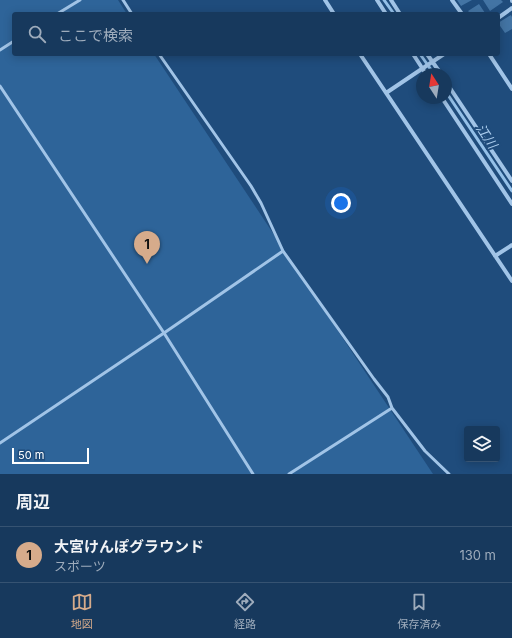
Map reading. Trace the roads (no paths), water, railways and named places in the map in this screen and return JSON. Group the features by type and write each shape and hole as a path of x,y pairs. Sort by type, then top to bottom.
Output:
{"street":[{"path":"325,0 333,12"},
{"path":"377,0 385,12"},
{"path":"391,0 399,12"},
{"path":"452,0 461,12"},
{"path":"500,17 512,8"},
{"path":"361,56 512,281"},
{"path":"414,56 423,68 441,56"},
{"path":"428,56 436,68"},
{"path":"490,56 512,89"},
{"path":"386,93 416,73"},
{"path":"452,91 512,181"},
{"path":"446,104 512,204"},
{"path":"495,256 512,245"}],"lane":[{"path":"60,12 80,0"},
{"path":"123,0 131,12"},
{"path":"0,50 12,42"},
{"path":"160,56 251,186 261,203 283,251 374,379 388,396 392,408 425,451 449,474"},
{"path":"0,86 164,334 253,474"},
{"path":"0,443 164,334 283,251"},
{"path":"289,474 392,408"}],"waterway":[{"name":"江川","path":"384,0 393,12"},
{"name":"江川","path":"421,56 430,68"},
{"name":"江川","path":"452,101 512,191"}],"place":[{"name":"大宮けんぽグラウンド","path":"147,264"}]}
